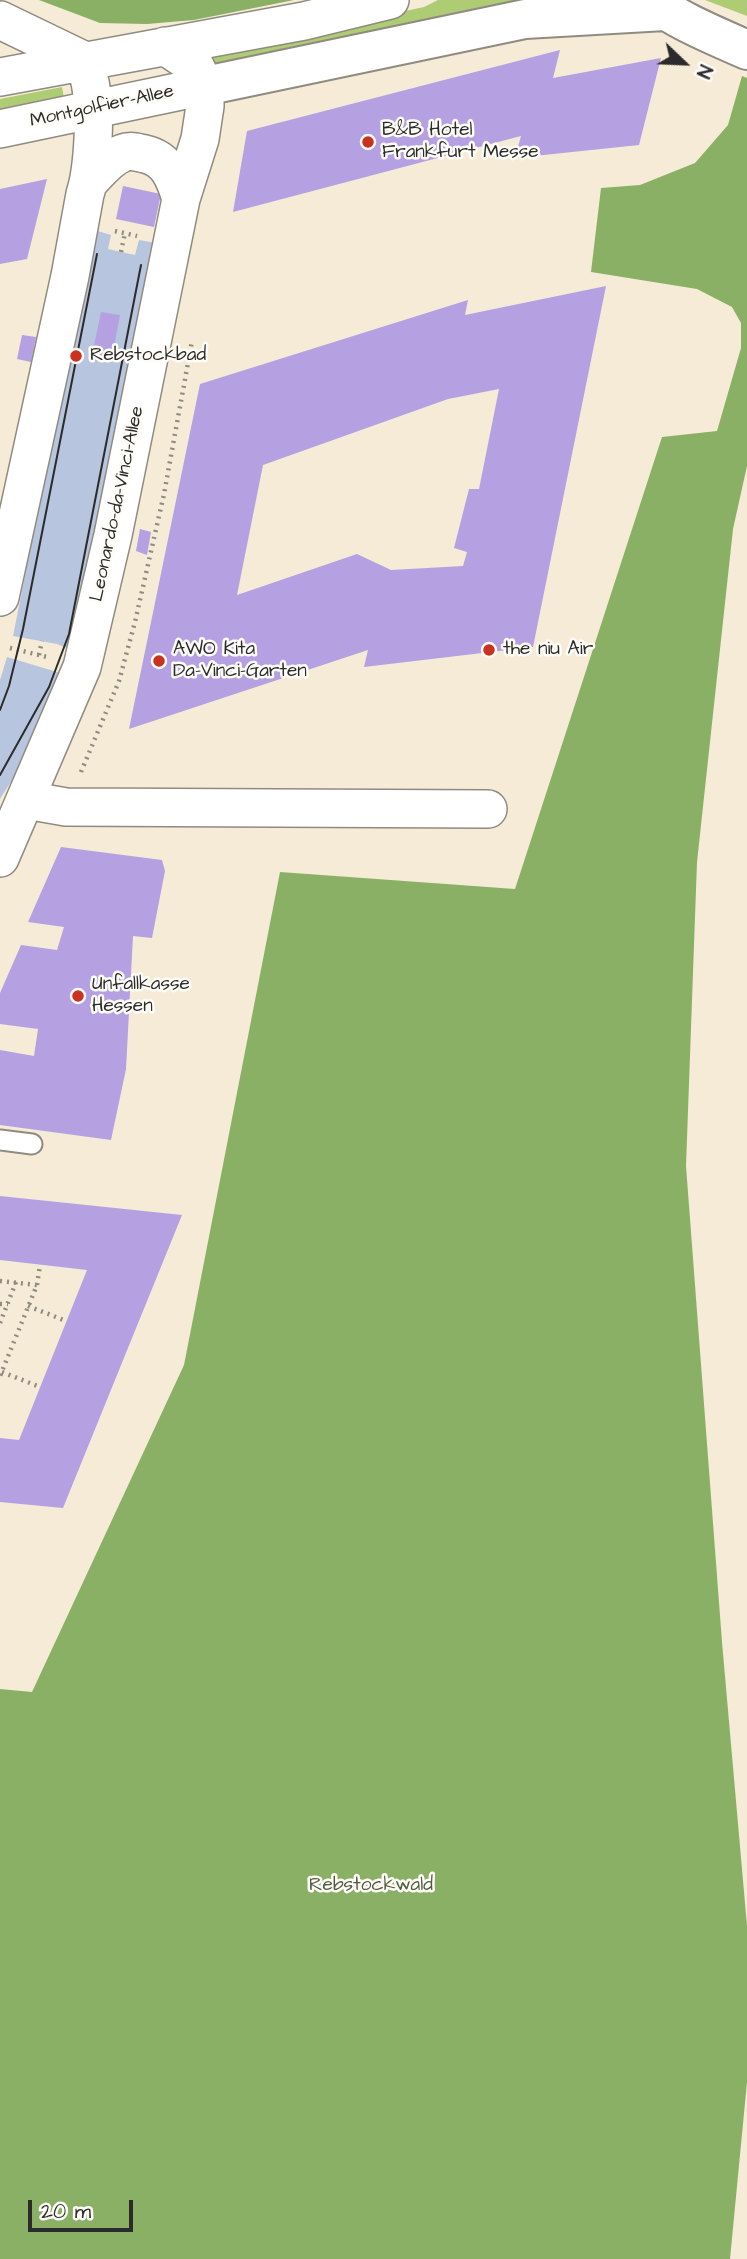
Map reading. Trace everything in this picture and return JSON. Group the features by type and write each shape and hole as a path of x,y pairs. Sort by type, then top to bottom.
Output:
{"highway":[{"path":"205,86 526,19 658,5 698,29 747,50"}],"street":[{"path":"0,77 304,21 390,0"},
{"path":"0,20 83,61 94,108 89,182 0,597"},
{"path":"165,46 195,66 205,86"},
{"name":"Montgolfier-Allee","path":"0,129 205,86"},
{"name":"Leonardo-da-Vinci-Allee","path":"0,858 82,667 89,641 181,200 200,139 205,86"},
{"path":"89,182 109,161 122,153 133,151 155,156 167,167 174,176 181,200"},
{"path":"26,800 66,807 488,809"}],"lane":[{"path":"0,1140 32,1144"}],"path":[{"path":"121,252 125,233"},
{"path":"39,655 42,641"},
{"path":"10,648 50,657"},
{"path":"66,807 119,681"},
{"path":"40,1265 37,1285 1,1374 40,1387"},
{"path":"0,1281 37,1285"},
{"path":"0,1323 16,1282"},
{"path":"0,1304 8,1304"},
{"path":"29,1306 66,1321"}],"shaded area":[{"path":"94,230 111,235 108,249 135,255 139,240 162,244 76,652 57,644 13,636"},
{"path":"7,657 67,675 48,723 0,799 0,680"}],"green space":[{"path":"39,0 294,0 194,20 147,24 100,23"},
{"path":"438,0 542,0 205,70 203,55 424,7"},
{"path":"705,0 747,0 747,16"},
{"name":"Rebstockwald","path":"742,76 747,78 747,466 733,529 697,862 686,1166 722,1642 747,1926 747,2082 730,2259 0,2259 0,1689 32,1692 184,1365 280,872 515,889 662,437 717,431 741,348 741,323 732,307 697,289 591,272 601,188 640,185 695,163 728,125"},
{"path":"62,87 65,104 0,116 0,99"}],"building":[{"path":"560,50 553,78 661,58 639,145 515,158 521,136 233,212 247,131"},
{"path":"47,179 27,259 0,264 0,189"},
{"path":"123,186 161,194 154,227 116,219"},
{"path":"606,286 533,647 364,667 368,650 129,729 200,384 468,300 465,315","holes":["499,389 479,489 469,489 454,548 467,552 463,566 391,570 357,554 237,595 263,465 448,399"]},
{"path":"101,312 120,315 111,363 91,360"},
{"path":"22,335 36,337 31,362 17,359"},
{"path":"140,529 151,532 147,555 136,551"},
{"path":"61,847 162,860 165,871 152,938 133,936 126,1069 111,1140 0,1125 0,1050 34,1056 38,1029 0,1024 0,993 21,945 57,950 64,927 28,922"},
{"path":"0,1196 182,1215 63,1508 0,1502 0,1438 19,1440 87,1270 0,1260"}],"tram line":[{"path":"0,710 9,686 23,629 97,254"},
{"path":"0,775 49,687 69,634 141,265"}],"place":[{"name":"B&B Hotel Frankfurt Messe","path":"368,142"},
{"name":"Rebstockbad","path":"76,356"},
{"name":"the niu Air","path":"489,650"},
{"name":"AWO Kita Da-Vinci-Garten","path":"159,661"},
{"name":"Unfallkasse Hessen","path":"78,996"}]}
